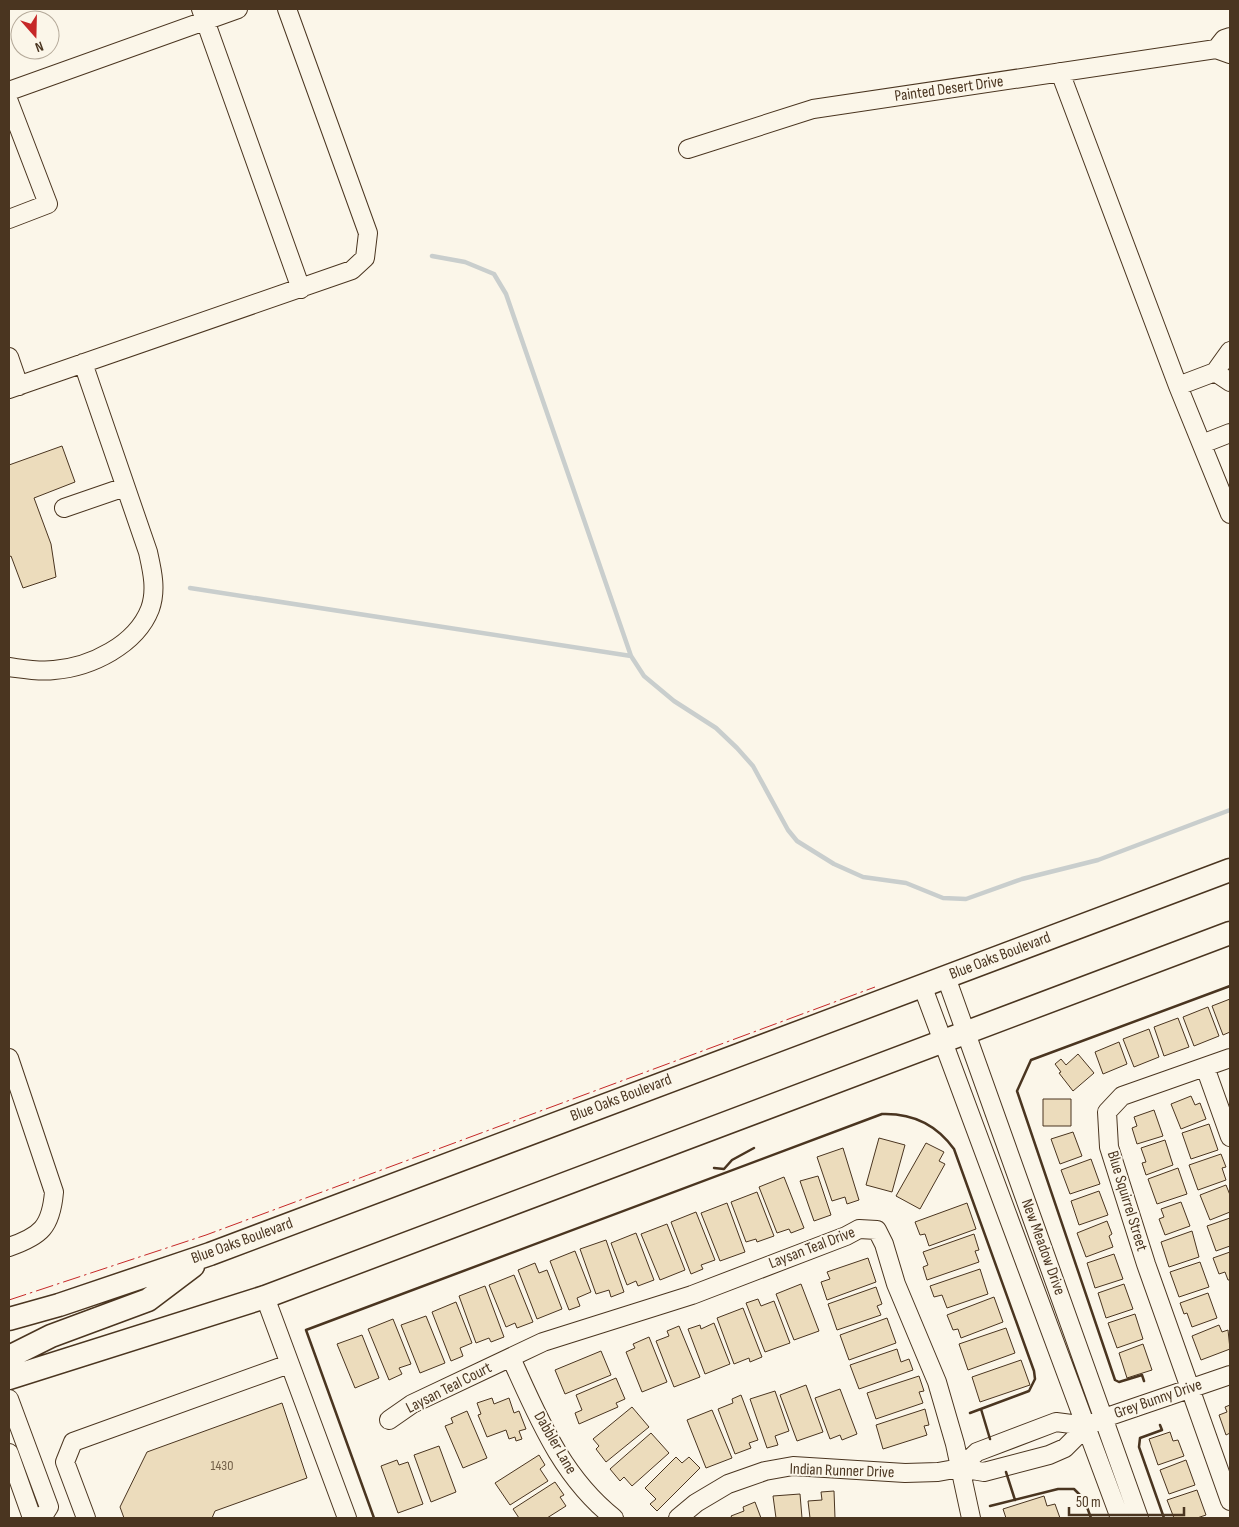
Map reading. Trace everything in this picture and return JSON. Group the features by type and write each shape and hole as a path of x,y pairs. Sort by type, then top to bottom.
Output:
{"main road":[{"name":"Blue Oaks Boulevard","path":"9,1319 59,1305 210,1254 1230,870"},
{"path":"9,1378 265,1297 1230,933"},
{"path":"9,1357 51,1336 148,1300 210,1254"}],"street":[{"path":"9,91 203,15 238,9"},
{"path":"9,356 14,388 301,289 352,270 359,265 367,250 368,233 287,9"},
{"path":"203,15 301,289"},
{"name":"Painted Desert Drive","path":"688,149 813,109 1060,72 1223,51 1224,39 1230,37"},
{"path":"1060,72 1178,386 1230,514"},
{"path":"9,102 48,204 9,219"},
{"path":"1178,386 1215,372 1230,351"},
{"path":"9,667 30,670 54,670 79,665 103,656 123,644 140,626 150,608 154,590 153,573 84,363"},
{"path":"1215,372 1230,382"},
{"path":"1202,444 1230,433"},
{"path":"64,508 126,487"},
{"name":"New Meadow Drive","path":"946,977 1139,1518"},
{"name":"New Meadow Drive","path":"922,986 1120,1518"},
{"path":"9,1058 54,1192 52,1210 45,1227 29,1240 9,1247"},
{"name":"Blue Squirrel Street","path":"1230,1058 1122,1096 1107,1112 1109,1146 1146,1264 1192,1388 1230,1501"},
{"path":"1205,1067 1230,1137"},
{"name":"Laysan Teal Drive","path":"511,1358 543,1342 734,1279 846,1236 859,1229 877,1230 884,1244 896,1284 937,1382 960,1468"},
{"path":"265,1297 347,1518"},
{"name":"Laysan Teal Court","path":"389,1420 412,1404 432,1397 474,1374 511,1358"},
{"name":"Dabbler Lane","path":"511,1358 548,1438 560,1459 598,1506 614,1518"},
{"path":"86,1518 65,1462 73,1442 289,1364"},
{"name":"Grey Bunny Drive","path":"1087,1426 1104,1418 1230,1375"},
{"path":"9,1399 49,1507 42,1518"},
{"path":"971,1518 960,1468 977,1452 1056,1422 1087,1426"},
{"name":"Indian Runner Drive","path":"678,1518 696,1503 728,1484 765,1471 793,1466 820,1466 861,1472 938,1472 960,1468 984,1472 999,1466 1020,1463 1065,1448 1087,1426"},
{"path":"1012,1439 1020,1463"},
{"path":"9,1453 31,1515 34,1518"}],"building":[{"path":"62,446 75,482 34,498 51,544 56,577 23,588 11,556 9,557 9,465"},
{"path":"1230,999 1230,1032 1223,1035 1212,1006"},
{"path":"1208,1007 1219,1036 1194,1046 1183,1017"},
{"path":"1178,1018 1189,1047 1164,1056 1154,1027"},
{"path":"1149,1029 1159,1057 1134,1067 1123,1039"},
{"path":"1119,1042 1127,1064 1103,1074 1095,1052"},
{"path":"1078,1054 1094,1073 1073,1091 1059,1073 1061,1072 1055,1064 1061,1059 1066,1065"},
{"path":"1191,1096 1195,1105 1200,1103 1206,1119 1181,1129 1171,1104"},
{"path":"1043,1099 1071,1099 1071,1126 1043,1126"},
{"path":"1154,1110 1163,1136 1137,1144 1132,1128 1137,1126 1134,1117"},
{"path":"1209,1124 1218,1150 1191,1159 1182,1133"},
{"path":"1073,1132 1082,1156 1060,1164 1051,1139"},
{"path":"879,1138 905,1145 892,1192 866,1185"},
{"path":"1165,1140 1173,1165 1146,1175 1142,1163 1146,1162 1141,1148"},
{"path":"926,1143 944,1152 939,1161 945,1164 920,1209 896,1196"},
{"path":"843,1148 859,1200 847,1204 845,1197 832,1201 817,1157"},
{"path":"1221,1154 1226,1167 1222,1168 1226,1180 1198,1190 1189,1165"},
{"path":"1091,1159 1100,1184 1070,1194 1061,1170"},
{"path":"1178,1168 1187,1194 1157,1204 1148,1179"},
{"path":"818,1176 831,1215 814,1221 800,1181"},
{"path":"784,1177 804,1228 791,1233 789,1229 777,1233 759,1187"},
{"path":"1226,1185 1230,1195 1230,1212 1210,1220 1200,1195"},
{"path":"1099,1191 1108,1215 1079,1225 1071,1201"},
{"path":"757,1192 774,1236 757,1242 756,1239 746,1242 731,1202"},
{"path":"1181,1202 1190,1226 1165,1235 1159,1219 1164,1217 1161,1209"},
{"path":"727,1203 745,1252 720,1261 701,1213"},
{"path":"967,1203 976,1229 929,1246 925,1234 920,1235 915,1222"},
{"path":"696,1212 715,1260 701,1265 703,1269 691,1274 671,1222"},
{"path":"1230,1218 1230,1246 1216,1251 1207,1226"},
{"path":"1107,1221 1112,1234 1109,1236 1113,1247 1086,1257 1077,1233"},
{"path":"667,1224 685,1270 660,1280 641,1234"},
{"path":"1192,1231 1199,1257 1169,1267 1161,1242"},
{"path":"636,1233 654,1280 638,1286 636,1281 627,1285 611,1243"},
{"path":"974,1234 979,1250 975,1251 979,1262 927,1280 923,1267 928,1265 923,1252"},
{"path":"606,1240 624,1292 611,1297 609,1290 596,1294 580,1249"},
{"path":"575,1251 591,1292 577,1298 580,1306 569,1310 550,1261"},
{"path":"1230,1252 1230,1280 1228,1280 1225,1272 1219,1274 1213,1258"},
{"path":"1114,1254 1123,1279 1095,1288 1087,1263"},
{"path":"868,1258 876,1282 827,1300 821,1282 830,1279 827,1272"},
{"path":"1200,1262 1209,1287 1179,1297 1170,1272"},
{"path":"535,1263 539,1273 547,1270 562,1309 537,1319 518,1270"},
{"path":"980,1269 988,1294 947,1308 942,1295 934,1297 930,1286"},
{"path":"514,1275 533,1322 517,1328 515,1323 506,1327 489,1285"},
{"path":"801,1284 819,1331 794,1340 776,1294"},
{"path":"1124,1284 1133,1309 1106,1318 1098,1293"},
{"path":"485,1286 504,1337 491,1342 489,1338 476,1343 459,1296"},
{"path":"876,1287 882,1304 877,1306 881,1315 837,1330 828,1304"},
{"path":"1208,1293 1217,1318 1192,1327 1187,1313 1184,1314 1180,1303"},
{"path":"994,1297 1003,1322 961,1338 958,1329 953,1330 947,1315"},
{"path":"758,1299 761,1306 774,1301 790,1343 765,1352 746,1303"},
{"path":"456,1302 472,1343 460,1348 463,1356 451,1361 432,1312"},
{"path":"743,1308 762,1357 750,1362 749,1358 734,1364 717,1318"},
{"path":"1135,1314 1143,1339 1117,1348 1108,1323"},
{"path":"426,1316 445,1363 420,1373 401,1325"},
{"path":"887,1318 896,1343 849,1360 840,1335"},
{"path":"393,1319 411,1364 399,1368 402,1374 389,1380 368,1329"},
{"path":"714,1323 730,1364 705,1374 688,1329 700,1325 701,1329"},
{"path":"1219,1325 1222,1332 1228,1330 1230,1349 1201,1360 1192,1336"},
{"path":"679,1326 700,1377 674,1387 656,1341 669,1336 667,1331"},
{"path":"1006,1328 1015,1353 968,1370 959,1344"},
{"path":"362,1335 379,1378 355,1388 337,1344"},
{"path":"649,1337 667,1382 642,1392 626,1352 635,1348 633,1344"},
{"path":"1143,1344 1152,1370 1127,1378 1119,1353"},
{"path":"897,1349 901,1362 909,1359 913,1370 859,1389 850,1365"},
{"path":"601,1351 611,1375 565,1394 555,1370"},
{"path":"1021,1360 1030,1385 980,1402 972,1377"},
{"path":"919,1376 924,1391 919,1392 923,1403 876,1419 867,1393"},
{"path":"616,1378 625,1399 616,1403 618,1407 579,1424 575,1413 582,1410 576,1395"},
{"path":"806,1385 823,1432 797,1441 780,1395"},
{"path":"840,1389 857,1434 842,1440 840,1435 830,1439 815,1398"},
{"path":"775,1391 789,1431 775,1436 778,1445 767,1448 750,1399"},
{"path":"741,1395 758,1440 749,1443 751,1448 735,1454 718,1409 733,1403 732,1399"},
{"path":"492,1398 494,1404 509,1398 514,1413 519,1411 526,1429 519,1431 522,1439 516,1441 515,1437 509,1439 506,1430 487,1437 478,1415 481,1414 477,1403"},
{"path":"282,1403 307,1478 215,1511 212,1518 124,1518 120,1507 147,1452"},
{"path":"1230,1405 1230,1433 1226,1435 1219,1415 1227,1412 1225,1407"},
{"path":"632,1407 649,1427 606,1462 596,1449 599,1446 593,1439"},
{"path":"925,1409 929,1425 924,1426 927,1435 883,1449 876,1425"},
{"path":"712,1410 732,1458 706,1468 687,1420"},
{"path":"467,1411 487,1458 463,1468 445,1426 453,1423 451,1418"},
{"path":"1170,1432 1173,1441 1178,1440 1184,1456 1158,1465 1149,1439"},
{"path":"651,1433 669,1453 632,1486 624,1477 620,1481 610,1469"},
{"path":"439,1446 456,1492 431,1502 414,1455"},
{"path":"539,1455 545,1465 540,1469 548,1481 510,1505 495,1483"},
{"path":"676,1457 682,1463 689,1457 700,1468 657,1511 650,1504 656,1499 645,1488"},
{"path":"397,1460 399,1465 408,1462 423,1504 398,1513 381,1466"},
{"path":"1186,1460 1195,1485 1169,1494 1160,1470"},
{"path":"555,1482 564,1495 560,1497 566,1506 547,1518 519,1518 513,1509"},
{"path":"1197,1490 1206,1515 1197,1518 1174,1518 1167,1500"},
{"path":"834,1491 835,1518 810,1518 808,1501 822,1500 821,1492"},
{"path":"800,1494 802,1518 776,1518 773,1496"},
{"path":"1044,1496 1047,1506 1055,1504 1060,1518 1006,1518 1003,1509"},
{"path":"755,1502 761,1518 732,1518 731,1516 744,1511 743,1507"}],"waterway":[{"path":"432,256 465,262 494,274 506,294 631,656 644,676 674,701 716,728 737,748 753,766 788,830 797,841 834,864 863,877 906,883 943,898 966,899 1022,879 1098,860 1230,810"},
{"path":"190,588 631,656"}],"wall":[{"path":"1144,1381 1142,1375 1119,1382 1115,1380 1017,1091 1031,1060 1230,986"},
{"path":"374,1518 306,1330 882,1114 893,1114 922,1122 939,1133 954,1149 1034,1371 1035,1379 1029,1391 970,1413"},
{"path":"714,1168 724,1169 732,1160 754,1148"},
{"path":"981,1409 990,1439"},
{"path":"1160,1425 1162,1430 1140,1438 1139,1447 1164,1518"},
{"path":"1006,1472 1015,1500"},
{"path":"990,1506 1058,1489 1074,1489 1084,1499 1091,1518"}],"power":[{"path":"9,1300 206,1235 875,987"}]}
